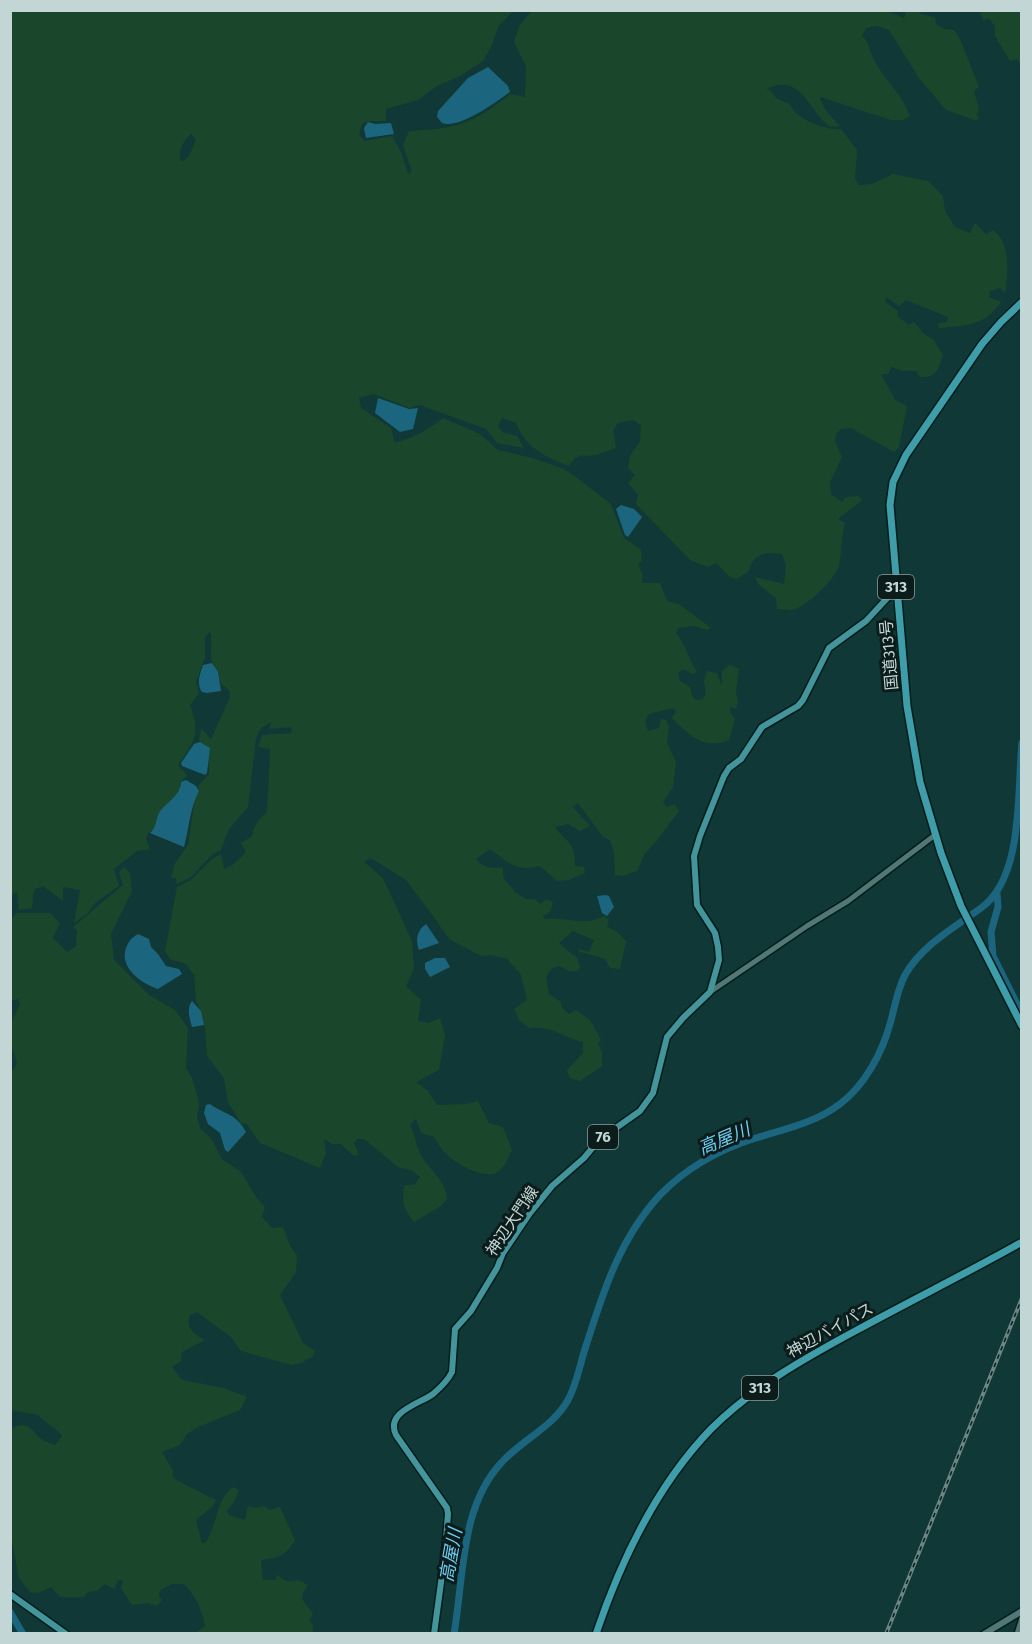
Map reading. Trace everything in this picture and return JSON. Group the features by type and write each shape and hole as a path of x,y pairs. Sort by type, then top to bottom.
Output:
{"highway":[{"name":"国道313号","path":"1022,302 982,344 923,429 896,473 890,505 907,706 920,782 935,835 961,906 1022,1026"},
{"name":"神辺バイパス","path":"596,1634 618,1573 642,1527 682,1464 725,1416 765,1384 808,1356 1022,1242"}],"main road":[{"path":"710,992 719,960 718,947 714,933 698,905 694,856 724,776 729,768 741,759 762,727 798,706 803,700 829,648 866,621 891,594 897,591"},
{"name":"神辺大門線","path":"434,1634 444,1562 447,1508 396,1435 393,1421 434,1393 452,1372 452,1341 455,1329 471,1311 503,1254 530,1213 552,1186 584,1158 599,1140 640,1112 653,1093 667,1037 710,992"},
{"path":"10,1594 66,1634"},
{"path":"984,1634 1022,1611"}],"street":[{"path":"710,992 848,901 935,835"},
{"path":"1017,1634 1022,1618"}],"green space":[{"path":"885,10 904,18 906,11 917,10 921,14 935,17 936,24 944,29 954,30 960,39 979,87 974,91 979,110 976,115 979,117 977,121 946,110 919,78 889,30 877,26 866,28 862,36 910,116 903,120 891,120 821,97 826,111 840,126 830,127 796,89 778,85 766,89 770,90 776,98 791,105 798,115 805,119 820,126 841,129 857,150 855,178 859,185 872,184 893,174 928,181 943,196 945,211 955,227 970,233 975,223 986,234 993,230 1003,243 1007,259 1007,277 1005,293 1000,288 990,291 989,297 1001,302 988,316 966,325 939,328 938,324 947,322 948,317 906,300 899,306 886,297 885,302 898,311 897,316 909,325 914,322 924,334 934,340 943,355 938,368 930,376 920,377 916,371 902,371 892,367 888,374 881,374 895,400 907,406 899,447 894,452 851,428 841,429 836,434 835,441 842,457 830,482 831,494 842,502 846,497 858,496 862,500 838,519 845,523 837,571 812,599 792,610 777,609 776,598 758,584 755,577 784,584 786,565 782,554 761,555 753,560 749,571 737,579 730,577 716,563 708,567 690,560 636,504 638,495 628,483 635,475 628,468 630,456 640,441 641,425 633,420 618,423 613,430 616,448 596,455 579,456 569,466 537,451 525,439 516,423 502,418 498,426 502,432 517,436 524,448 497,443 486,429 420,405 409,408 374,394 359,398 361,408 391,428 395,443 420,433 443,418 480,434 498,450 532,458 564,469 573,475 611,504 624,538 641,550 642,561 638,564 642,573 642,583 660,583 667,601 679,604 710,627 708,630 694,626 678,628 676,633 697,672 693,674 683,669 678,673 680,681 690,687 692,696 696,700 706,695 704,681 707,671 717,673 722,686 722,671 730,665 739,669 736,691 738,703 736,709 730,707 730,712 735,719 729,740 720,743 704,742 690,735 672,718 676,711 673,708 649,714 645,722 648,731 659,728 661,719 666,720 669,727 667,743 676,762 673,787 663,802 667,807 674,804 679,811 645,853 637,871 623,876 615,875 614,852 610,840 603,837 578,803 573,807 590,826 580,831 568,824 555,827 570,843 574,851 575,866 584,867 585,873 569,880 557,881 540,866 525,868 513,865 490,849 476,859 488,867 503,867 503,877 515,892 526,899 534,899 541,904 546,899 553,902 550,912 543,916 544,919 590,921 604,916 609,920 607,927 616,931 626,941 620,969 610,968 605,959 578,951 579,949 589,952 594,940 573,931 559,943 577,958 580,968 577,971 569,971 559,966 551,969 546,977 549,994 561,1002 562,1008 569,1014 576,1010 590,1020 601,1040 598,1044 602,1052 602,1066 580,1081 570,1078 567,1070 583,1053 583,1042 544,1028 529,1028 519,1020 514,1009 527,1000 521,975 507,959 490,955 481,956 449,939 406,880 371,858 364,862 383,878 412,941 414,969 406,986 421,1000 418,1021 428,1023 440,1018 445,1036 439,1070 416,1082 428,1091 437,1105 466,1104 478,1101 489,1123 503,1127 512,1150 504,1166 496,1173 474,1171 446,1154 434,1137 421,1133 416,1119 410,1124 418,1149 441,1181 447,1199 441,1206 414,1222 404,1206 404,1186 415,1184 420,1177 411,1170 398,1167 364,1139 357,1139 354,1143 359,1155 354,1156 341,1144 332,1144 324,1139 326,1153 320,1168 260,1143 247,1124 241,1123 228,1102 224,1078 207,1056 205,1029 196,1001 194,975 186,964 170,959 165,951 177,887 191,880 212,859 221,854 224,869 234,864 246,852 241,843 252,836 257,822 267,812 270,749 258,747 262,735 292,733 291,727 269,729 271,722 261,728 256,738 248,807 229,829 221,850 212,855 191,877 177,884 176,878 171,878 175,863 188,845 195,798 199,791 198,786 209,774 209,748 199,741 201,728 211,739 230,697 229,690 221,684 212,659 210,632 205,637 205,658 196,682 199,693 190,705 196,731 189,749 178,765 187,775 181,782 177,794 160,811 155,828 148,833 146,839 150,849 137,851 114,869 119,886 95,903 88,913 74,923 80,890 63,887 63,901 43,886 35,889 32,908 19,910 17,892 11,895 11,11 513,11 498,27 483,61 460,76 437,86 418,100 386,109 386,121 368,121 362,124 359,134 364,141 392,136 401,152 408,174 412,172 403,145 409,131 439,129 463,123 485,112 510,94 525,97 526,66 514,42 519,26 532,11","holes":["191,134 196,140 189,156 184,161 180,160 181,149 186,139"]},
{"path":"980,11 1021,11 1021,65 1017,59 1010,61 995,36 995,26 989,19 983,20"},
{"path":"124,867 130,873 132,891 111,934 114,960 149,995 175,1010 188,1028 186,1068 197,1095 199,1106 197,1116 200,1128 211,1138 222,1159 241,1172 265,1207 262,1217 272,1228 283,1227 297,1255 296,1272 280,1295 303,1343 315,1351 312,1357 292,1365 251,1354 240,1350 231,1337 197,1312 190,1315 190,1327 194,1333 205,1340 182,1352 181,1361 172,1367 182,1380 224,1388 247,1397 240,1410 198,1427 187,1434 180,1445 162,1452 173,1471 172,1476 216,1500 213,1506 196,1520 202,1543 205,1543 209,1536 223,1499 233,1487 239,1490 227,1511 229,1515 245,1520 248,1506 256,1508 264,1506 269,1510 280,1507 295,1540 281,1555 261,1560 263,1580 276,1580 277,1574 286,1581 298,1580 308,1585 302,1599 313,1614 309,1620 313,1625 312,1633 195,1633 205,1626 204,1620 198,1604 184,1584 172,1584 160,1590 159,1596 162,1600 157,1606 148,1603 132,1605 121,1588 123,1580 118,1580 114,1589 105,1584 97,1591 88,1592 84,1597 60,1597 51,1587 38,1593 30,1592 19,1578 11,1536 11,1428 28,1426 41,1439 55,1445 62,1436 38,1415 11,1410 10,1075 17,1063 11,1045 10,1025 20,1004 18,999 11,1001 11,920 16,913 50,913 60,923 53,938 67,952 76,946 77,930 73,927 123,885 119,872"}],"water":[{"path":"488,67 508,86 510,92 467,119 457,123 442,123 437,117 438,111 468,78"},
{"path":"368,122 391,123 394,134 366,138 364,128"},
{"path":"378,398 409,409 418,408 413,429 400,432 375,413"},
{"path":"621,505 634,509 642,517 628,537 625,535 616,509"},
{"path":"212,663 218,672 221,691 202,692 199,682 203,665"},
{"path":"200,742 210,748 205,775 182,766 181,763 194,744"},
{"path":"186,780 196,786 199,791 184,847 150,833 161,810 177,794 181,782"},
{"path":"597,896 609,896 614,907 607,916 602,913"},
{"path":"426,924 439,943 419,950 418,936"},
{"path":"138,934 149,939 151,947 166,966 179,969 182,974 158,989 133,974 125,955 129,942"},
{"path":"435,958 445,958 450,967 430,977 425,969 425,963"},
{"path":"192,1001 201,1011 204,1025 192,1027 189,1011"},
{"path":"210,1104 238,1121 246,1132 228,1152 225,1150 220,1133 208,1124 204,1113 206,1105"}],"waterway":[{"name":"高屋川","path":"454,1634 466,1543 478,1499 488,1480 502,1462 555,1418 568,1400 606,1286 623,1247 634,1229 670,1185 705,1160 756,1138 800,1125 830,1111 849,1096 865,1078 882,1046 905,975 929,946 981,908 995,894 1005,876 1016,832 1022,743"},
{"path":"997,893 998,907 991,932 993,956 1022,1014"},
{"path":"10,1612 23,1634"}],"railway":[{"path":"886,1634 1022,1298"}]}
